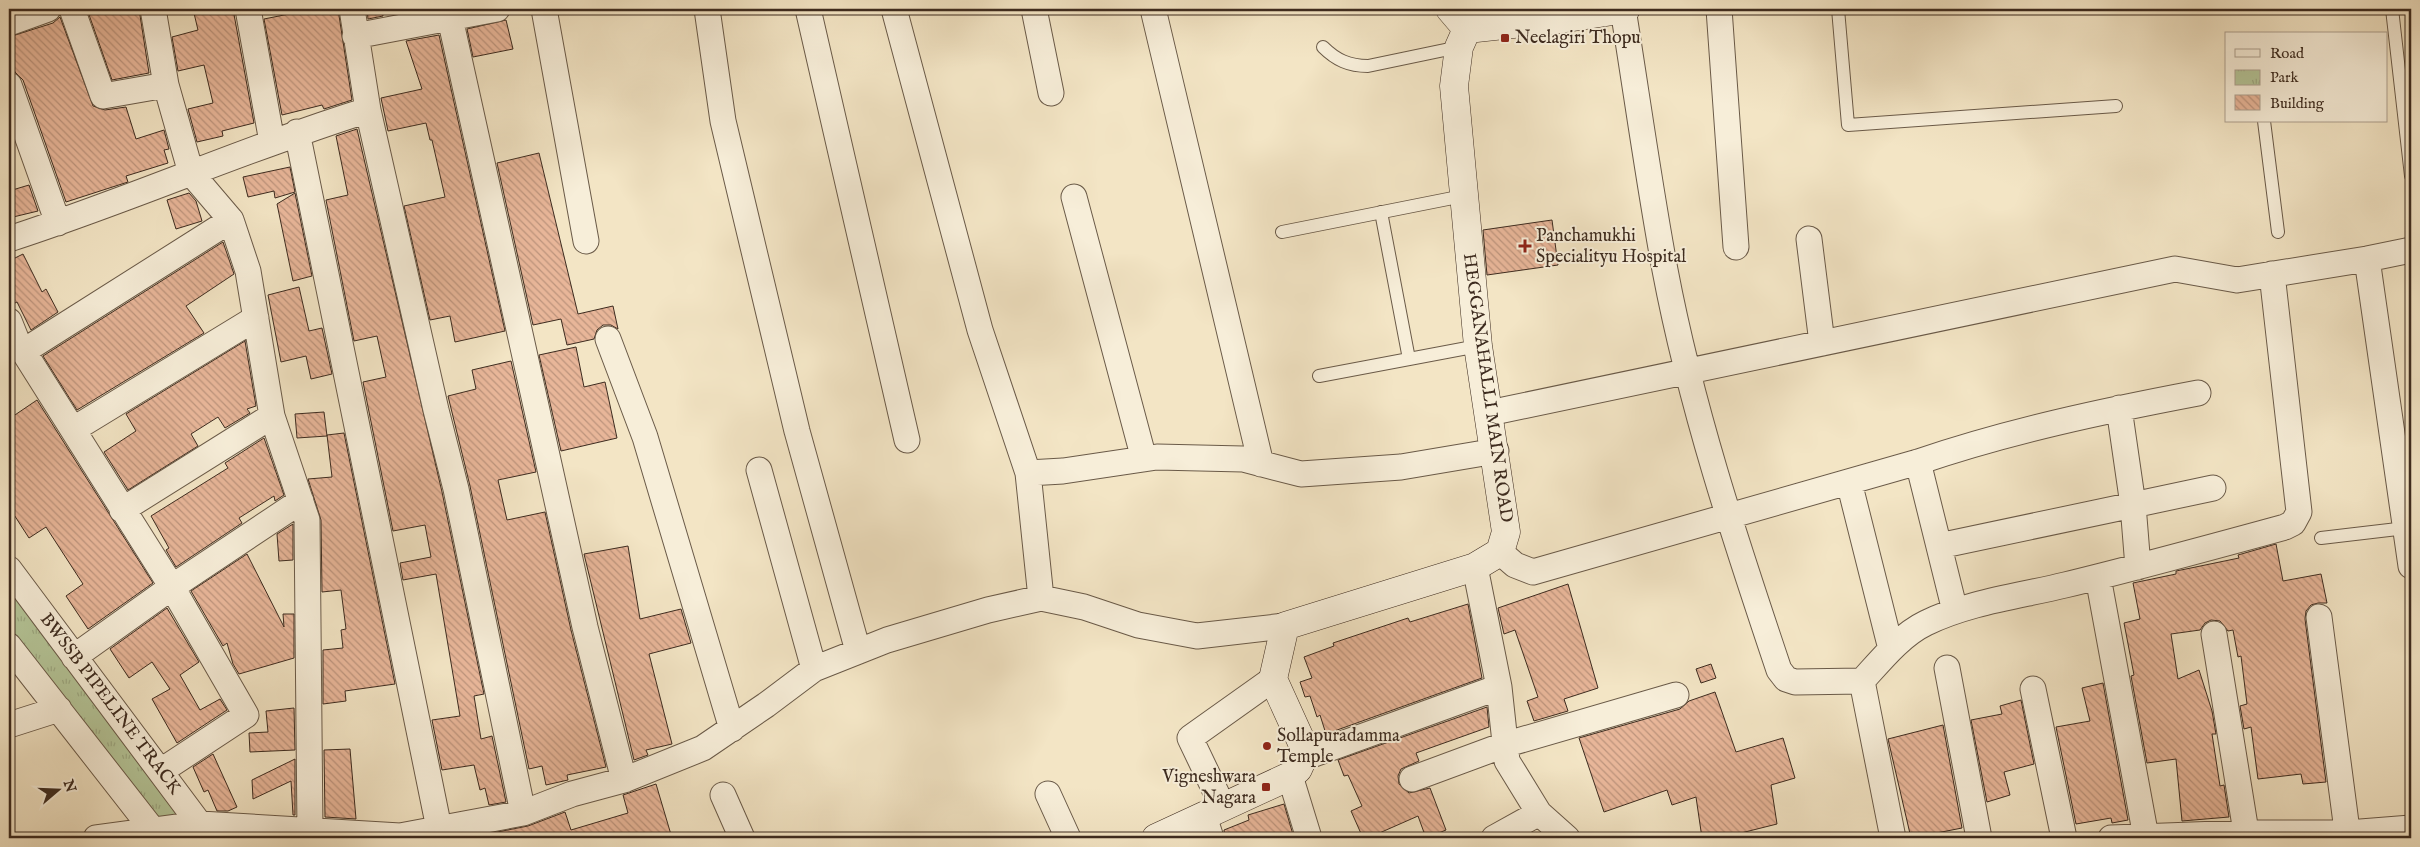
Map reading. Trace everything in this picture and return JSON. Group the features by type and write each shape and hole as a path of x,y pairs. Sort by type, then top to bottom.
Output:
{"main road":[{"path":"1459,28 1560,14 1625,9"},
{"name":"HEGGANAHALLI MAIN ROAD","path":"1459,28 1454,86 1462,196 1478,346 1496,451 1506,532 1500,552"},
{"path":"1156,838 1213,821 1297,767 1303,745 1273,679 1285,626 1475,567 1500,552"}],"street":[{"path":"9,23 48,9"},
{"path":"72,9 103,96 166,85"},
{"path":"153,9 166,85 191,173 231,220 248,271 272,416 307,520 310,831"},
{"path":"248,9 272,142"},
{"path":"352,9 368,110 434,401 456,489 523,813"},
{"path":"355,36 449,14 497,9"},
{"path":"544,9 586,241"},
{"path":"707,9 728,140 797,431 858,651"},
{"path":"808,9 907,440"},
{"path":"894,9 980,330 1028,472 1041,598"},
{"path":"1034,9 1050,93"},
{"path":"1153,9 1261,464"},
{"path":"1625,9 1665,271 1688,371 1728,516 1779,670 1786,679 1795,682 1862,680 1891,649 1926,623 1955,611 2138,567 2285,527 2297,518 2299,512 2272,274"},
{"path":"1719,9 1736,247"},
{"path":"449,14 585,627 624,780"},
{"path":"9,85 58,223"},
{"path":"9,239 58,223 297,132 368,110"},
{"path":"297,132 440,833"},
{"path":"1074,197 1144,459"},
{"path":"24,351 231,220"},
{"path":"1809,239 1822,343"},
{"path":"1489,413 2175,269 2237,280 2411,250"},
{"path":"2367,259 2411,566"},
{"path":"74,429 256,318"},
{"path":"9,321 24,351 172,587 246,715 161,771"},
{"path":"608,339 645,437 732,729"},
{"path":"1500,552 1516,565 1533,572 1918,462 1969,444 2119,408 2198,393"},
{"path":"2119,408 2133,505 2138,567"},
{"path":"122,510 272,416"},
{"path":"1028,472 1063,471 1156,457 1243,459 1301,474 1401,467 1496,451"},
{"path":"1918,462 1955,611"},
{"path":"759,470 814,669"},
{"path":"1849,482 1891,649"},
{"path":"1939,546 2213,488"},
{"path":"74,657 172,587 301,501"},
{"path":"1475,567 1499,687 1507,761 1539,813 1567,838"},
{"name":"BWSSB PIPELINE TRACK","path":"9,569 205,831"},
{"path":"2098,577 2146,837"},
{"path":"96,838 152,829 310,831 400,836 440,833 523,813 572,794 624,780 704,748 814,669 886,640 988,610 1041,598 1084,607 1138,625 1197,636 1285,626"},
{"path":"2319,617 2348,836"},
{"path":"2214,634 2246,836"},
{"path":"9,646 152,829"},
{"path":"1947,668 1978,838"},
{"path":"1213,821 1190,738 1273,679"},
{"path":"1862,680 1893,838"},
{"path":"1309,838 1297,767 1499,687"},
{"path":"2033,689 2064,838"},
{"path":"1412,779 1504,745 1676,695"},
{"path":"9,726 59,709"},
{"path":"1048,794 1068,838"},
{"path":"723,795 742,838"},
{"path":"1494,838 1539,813"},
{"path":"2111,838 2348,836 2411,828"}],"lane":[{"path":"1838,9 1848,125 2116,106"},
{"path":"2392,9 2391,46 2411,176"},
{"path":"1323,47 1333,57 1357,66 1459,28"},
{"path":"2264,122 2278,232"},
{"path":"1282,232 1462,196"},
{"path":"1380,212 1409,359"},
{"path":"1319,376 1478,346"},
{"path":"2321,538 2406,528"}],"green space":[{"path":"9,577 192,822 153,824 9,636"}],"building":[{"path":"87,9 139,9 149,73 112,80"},
{"path":"193,9 233,9 254,123 222,131 223,136 197,142 188,109 213,103 204,65 178,71 172,37 198,30"},
{"path":"314,9 338,9 352,100 324,109 322,105 282,115 264,19"},
{"path":"367,9 382,9 383,16 368,19"},
{"path":"60,17 93,106 105,110 126,107 136,139 164,130 169,149 164,150 168,163 126,176 128,182 66,202 23,80 15,72 9,54 9,37 53,23"},
{"path":"506,20 513,49 473,57 467,29"},
{"path":"439,35 505,331 455,342 450,316 430,320 404,206 445,197 432,140 430,140 426,123 388,131 381,98 422,89 406,41"},
{"path":"357,129 442,492 484,694 474,696 481,739 492,736 506,802 489,805 485,788 480,790 474,765 442,770 432,720 460,716 436,574 403,580 400,563 431,557 425,525 393,531 363,382 386,377 377,336 354,341 326,200 348,195 336,136"},
{"path":"539,153 578,314 613,306 618,329 611,325 603,325 597,330 594,339 567,345 561,319 533,325 497,163"},
{"path":"290,167 295,192 275,198 274,191 248,197 243,177"},
{"path":"29,185 38,211 9,218 9,191"},
{"path":"189,193 196,201 202,221 176,229 167,200"},
{"path":"295,193 312,276 293,281 277,204"},
{"path":"1552,220 1558,265 1487,275 1483,230"},
{"path":"223,242 234,274 186,306 204,333 77,410 43,356"},
{"path":"23,254 42,292 46,289 58,312 31,330 17,302 9,306 9,261"},
{"path":"299,287 309,331 322,328 332,374 311,379 306,356 281,362 268,295"},
{"path":"245,341 256,406 247,409 250,413 225,428 218,417 191,434 198,446 128,490 104,452 136,431 126,414"},
{"path":"576,347 584,387 605,382 617,438 561,451 539,355"},
{"path":"511,361 536,472 498,480 507,520 545,512 571,630 606,767 567,775 568,780 546,785 542,766 529,769 470,486 448,396 476,389 472,370"},
{"path":"37,400 153,583 88,629 66,596 83,584 46,527 29,538 9,507 9,419"},
{"path":"324,412 327,436 297,438 295,414"},
{"path":"344,433 395,684 345,691 346,701 323,704 323,650 343,648 341,630 346,629 341,590 322,592 321,520 308,479 332,477 327,435"},
{"path":"264,438 284,495 275,501 274,496 239,518 242,523 176,567 166,550 169,548 151,516 228,468 225,463"},
{"path":"293,524 293,560 279,561 277,534"},
{"path":"2276,544 2283,581 2321,574 2327,603 2311,605 2306,611 2305,619 2326,782 2303,784 2301,774 2258,779 2251,727 2244,729 2240,706 2247,704 2241,656 2238,657 2233,630 2228,631 2220,621 2211,620 2205,623 2200,630 2171,634 2178,679 2199,670 2212,711 2216,734 2212,734 2220,786 2224,785 2229,817 2182,821 2176,759 2147,763 2131,676 2134,675 2124,623 2140,619 2133,583 2176,574 2176,571 2239,558 2238,555"},
{"path":"628,546 640,619 681,609 691,643 649,654 672,744 646,750 648,755 634,760 584,554"},
{"path":"247,554 284,627 283,614 294,614 294,658 239,674 233,664 227,643 223,646 191,591"},
{"path":"1568,584 1598,688 1564,699 1568,711 1534,721 1527,701 1538,697 1515,630 1504,634 1498,608"},
{"path":"1468,604 1482,678 1326,734 1320,715 1317,717 1310,696 1305,697 1300,682 1312,678 1304,657 1334,646 1333,643 1408,618 1410,622"},
{"path":"167,608 199,662 180,675 200,710 220,699 227,710 177,743 152,699 170,689 152,662 129,678 110,649"},
{"path":"1711,664 1716,678 1701,683 1696,669"},
{"path":"2103,683 2128,820 2112,823 2111,818 2076,824 2056,727 2090,721 2082,688"},
{"path":"1715,692 1736,752 1783,738 1795,778 1771,785 1777,824 1721,838 1702,838 1696,797 1672,805 1667,790 1604,812 1579,738 1680,709 1689,701"},
{"path":"2021,700 2034,764 2004,772 2010,795 1987,802 1971,720 2002,714 2000,706"},
{"path":"1487,707 1489,727 1416,753 1419,761 1401,769 1398,776 1399,784 1409,793 1430,788 1446,830 1426,838 1418,816 1368,838 1363,838 1351,811 1362,806 1348,775 1344,776 1338,760"},
{"path":"294,708 295,750 250,752 249,733 268,732 266,711"},
{"path":"1943,725 1962,828 1911,838 1888,739"},
{"path":"350,749 356,819 325,817 324,750"},
{"path":"213,754 237,807 228,811 217,811 208,790 204,792 193,767"},
{"path":"295,759 295,815 293,815 291,781 253,799 252,780"},
{"path":"656,784 672,838 477,838 477,836 528,826 565,812 571,830 628,813 623,795"},
{"path":"1284,804 1294,838 1225,838 1224,830 1249,820 1248,815"}],"place":[{"name":"Neelagiri Thopu","path":"1505,38"},
{"name":"Panchamukhi Specialityu Hospital","path":"1525,246"},
{"name":"Sollapuradamma Temple","path":"1267,746"},
{"name":"Vigneshwara Nagara","path":"1266,787"}]}
